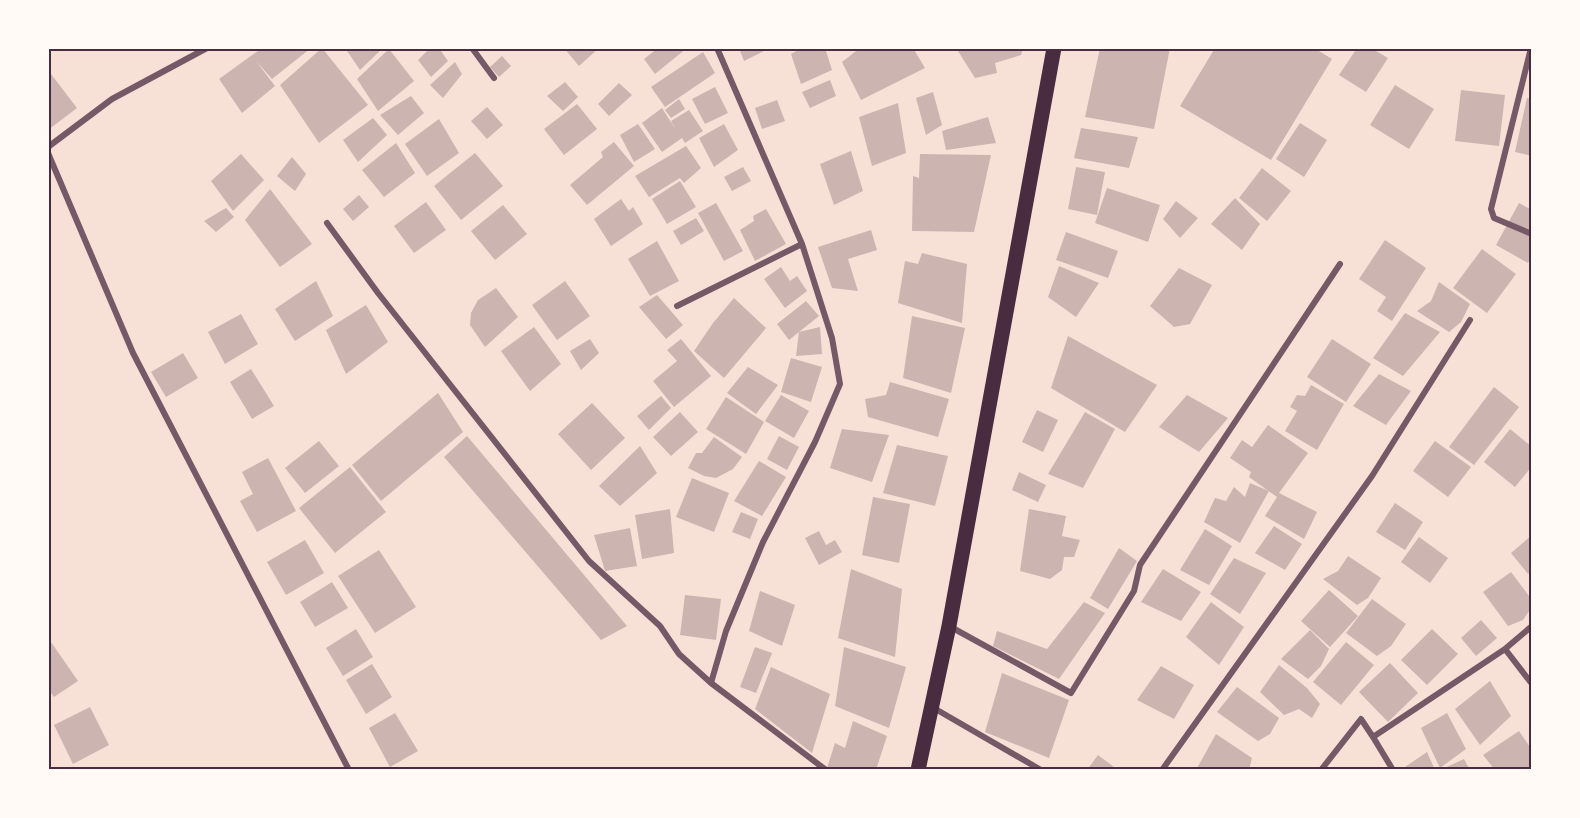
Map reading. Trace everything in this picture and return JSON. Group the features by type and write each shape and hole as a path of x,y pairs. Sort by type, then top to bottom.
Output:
{"main road":[{"path":"918,770 948,626 1054,48"}],"street":[{"path":"48,147 112,99 207,48"},
{"path":"472,48 494,78"},
{"path":"711,683 726,631 763,542 815,442 840,384 832,338 802,244 717,48"},
{"path":"1531,48 1491,209 1494,218 1532,234"},
{"path":"48,153 133,353 350,770"},
{"path":"327,223 378,293 589,561 660,626 679,654 711,683 826,770"},
{"path":"677,306 802,244"},
{"path":"948,626 1071,693 1134,591 1140,566 1340,264"},
{"path":"1162,770 1372,476 1470,320"},
{"path":"1373,737 1505,649 1532,626"},
{"path":"1505,649 1532,684"},
{"path":"932,707 1041,770"},
{"path":"1321,770 1361,718 1393,770"}],"building":[{"path":"262,48 311,48 272,79 256,61 275,86 242,113 219,79"},
{"path":"322,48 368,105 319,143 280,85"},
{"path":"345,48 383,48 360,70"},
{"path":"430,48 439,48 448,61 431,77 418,60"},
{"path":"564,48 599,48 579,66"},
{"path":"658,48 687,48 655,74 644,59"},
{"path":"739,48 770,48 744,61"},
{"path":"802,48 825,48 832,70 801,84 791,54"},
{"path":"860,48 913,48 925,68 861,100 842,62"},
{"path":"956,48 1023,48 1021,55 995,63 997,73 975,78"},
{"path":"1100,48 1170,48 1154,129 1085,117"},
{"path":"1215,48 1314,48 1332,59 1271,160 1180,106"},
{"path":"1357,48 1371,48 1388,58 1366,92 1339,75"},
{"path":"389,49 414,81 378,111 357,79"},
{"path":"703,52 715,73 665,107 651,87"},
{"path":"502,56 511,66 499,77 490,67"},
{"path":"455,62 462,74 443,98 430,85"},
{"path":"51,74 77,108 48,130 48,77"},
{"path":"830,80 836,96 810,108 802,92"},
{"path":"565,82 578,97 563,111 547,96"},
{"path":"619,83 632,95 609,116 598,104"},
{"path":"1395,85 1434,109 1409,149 1370,125"},
{"path":"715,87 728,113 705,124 692,99"},
{"path":"1461,90 1505,95 1499,146 1455,141"},
{"path":"933,92 942,125 926,135 916,98"},
{"path":"411,96 424,113 398,135 380,115"},
{"path":"1527,98 1532,99 1532,156 1515,152"},
{"path":"679,99 685,109 671,118 665,110"},
{"path":"777,100 785,121 762,129 755,108"},
{"path":"898,103 906,153 872,166 859,117"},
{"path":"577,104 597,129 564,155 544,129"},
{"path":"487,107 503,125 487,139 471,121"},
{"path":"662,108 676,130 671,121 689,110 703,131 685,143 682,138 662,152 642,123"},
{"path":"988,117 996,143 946,150 942,131"},
{"path":"373,118 387,135 358,162 343,140"},
{"path":"439,119 459,153 427,176 405,144"},
{"path":"1300,123 1327,140 1304,177 1276,159"},
{"path":"638,124 655,149 634,162 620,135"},
{"path":"724,124 738,150 714,167 699,138"},
{"path":"1081,128 1138,137 1129,168 1074,158"},
{"path":"614,142 634,166 587,205 570,185 603,157 601,152"},
{"path":"396,143 415,173 384,197 362,170"},
{"path":"686,146 701,168 684,183 680,178 649,197 635,176"},
{"path":"851,151 863,191 834,205 820,164"},
{"path":"475,153 503,186 461,220 434,186"},
{"path":"241,154 264,180 233,211 211,181"},
{"path":"920,154 991,155 974,232 912,231 913,176 919,178"},
{"path":"292,157 306,174 295,191 277,176"},
{"path":"743,167 751,181 732,191 724,177"},
{"path":"1076,167 1105,172 1097,215 1068,209"},
{"path":"1262,168 1291,191 1267,221 1239,198"},
{"path":"680,181 696,207 667,224 652,199"},
{"path":"1107,188 1160,205 1148,242 1095,223"},
{"path":"270,189 312,244 280,267 245,220"},
{"path":"359,195 369,207 353,221 343,209"},
{"path":"1235,198 1260,224 1242,250 1211,224"},
{"path":"621,199 629,211 633,207 643,224 611,246 594,219"},
{"path":"1176,201 1198,218 1180,238 1163,219"},
{"path":"426,202 446,230 414,253 394,226"},
{"path":"716,203 743,251 724,261 698,213"},
{"path":"1519,203 1532,210 1532,256 1528,263 1496,245"},
{"path":"503,205 527,234 495,260 471,231"},
{"path":"226,208 234,217 216,232 204,221"},
{"path":"766,209 786,244 755,261 740,230 754,221 753,216"},
{"path":"696,218 704,231 681,245 673,231"},
{"path":"871,230 877,250 848,259 858,291 832,288 818,247"},
{"path":"1066,232 1118,251 1108,278 1056,260"},
{"path":"1385,240 1426,268 1392,321 1377,311 1386,297 1359,279"},
{"path":"657,241 679,281 650,296 628,259"},
{"path":"1482,249 1516,274 1487,313 1453,288"},
{"path":"922,253 967,264 962,323 898,303 905,261 918,264"},
{"path":"1059,266 1099,283 1076,317 1048,297"},
{"path":"781,267 790,281 797,276 807,291 785,308 764,279"},
{"path":"1179,268 1212,285 1190,324 1174,327 1150,306"},
{"path":"316,281 333,316 295,341 275,309"},
{"path":"565,281 590,316 557,340 532,305"},
{"path":"1439,282 1470,304 1461,322 1449,332 1417,311 1431,301"},
{"path":"496,288 518,317 485,347 470,325 471,313 478,300"},
{"path":"657,295 683,325 666,339 639,307"},
{"path":"734,298 766,328 724,378 694,351"},
{"path":"806,301 819,316 789,340 777,324"},
{"path":"366,305 388,342 346,374 326,330"},
{"path":"1405,313 1440,332 1403,376 1373,358"},
{"path":"241,314 258,344 225,364 208,332"},
{"path":"912,316 965,328 951,393 903,378"},
{"path":"534,327 561,364 530,391 501,351"},
{"path":"820,327 822,354 796,356 799,332"},
{"path":"1068,336 1157,385 1125,432 1051,388"},
{"path":"590,339 599,353 581,370 570,351"},
{"path":"681,339 711,376 674,407 653,381 677,361 667,350"},
{"path":"1332,339 1371,364 1346,402 1307,377"},
{"path":"183,353 198,378 166,397 151,372"},
{"path":"791,358 822,367 811,402 781,392"},
{"path":"748,367 778,385 756,414 727,393"},
{"path":"251,369 274,406 252,419 230,382"},
{"path":"1379,374 1411,391 1386,425 1353,406"},
{"path":"890,382 949,399 938,437 868,417 865,399 886,395"},
{"path":"1311,385 1344,404 1317,450 1285,431 1297,411 1290,407 1297,395 1305,396"},
{"path":"1494,387 1519,407 1474,465 1449,447"},
{"path":"438,393 463,432 381,501 352,465"},
{"path":"781,395 809,411 794,438 765,421"},
{"path":"1187,395 1228,418 1199,452 1159,427"},
{"path":"661,396 671,408 649,430 637,416"},
{"path":"726,397 764,422 746,454 706,429"},
{"path":"592,403 625,438 591,470 558,434"},
{"path":"1037,410 1058,420 1043,452 1022,442"},
{"path":"680,412 698,432 671,456 653,437"},
{"path":"1085,412 1115,429 1083,488 1048,474"},
{"path":"1268,425 1308,453 1279,493 1317,512 1304,539 1265,516 1277,497 1249,477 1251,472 1230,458 1242,440 1252,447"},
{"path":"842,429 889,435 872,482 830,468"},
{"path":"1510,429 1532,447 1532,466 1515,487 1484,462"},
{"path":"467,436 627,626 601,640 444,457"},
{"path":"779,436 799,447 787,470 767,459"},
{"path":"714,437 742,457 733,469 716,478 704,476 688,468 696,453 702,453"},
{"path":"319,441 339,466 305,493 285,468"},
{"path":"1435,441 1471,467 1448,497 1413,471"},
{"path":"897,445 948,456 935,506 883,493"},
{"path":"640,446 657,473 620,506 599,486"},
{"path":"268,458 296,511 257,532 240,501 253,494 242,472"},
{"path":"759,461 786,477 762,516 734,501"},
{"path":"350,467 386,512 335,553 299,508"},
{"path":"1019,472 1046,485 1038,502 1012,490"},
{"path":"692,478 729,493 714,532 676,517"},
{"path":"1250,483 1269,491 1240,543 1204,522 1215,498 1226,501 1234,487 1245,497"},
{"path":"873,497 910,504 899,563 862,555"},
{"path":"1395,503 1423,522 1405,550 1376,532"},
{"path":"670,509 674,553 642,559 635,515"},
{"path":"1029,509 1066,516 1062,536 1080,540 1074,557 1064,557 1062,570 1050,579 1020,571"},
{"path":"741,512 758,519 750,539 732,532"},
{"path":"1274,526 1302,544 1285,570 1255,553"},
{"path":"630,528 637,566 605,571 594,535"},
{"path":"1205,529 1232,546 1209,585 1180,570"},
{"path":"819,531 826,545 835,540 842,552 819,565 805,538"},
{"path":"1532,535 1532,570 1528,574 1511,553"},
{"path":"1419,537 1448,558 1430,583 1401,562"},
{"path":"305,540 324,573 286,595 267,562"},
{"path":"1119,548 1137,561 1108,609 1090,598"},
{"path":"379,550 416,607 375,633 338,576"},
{"path":"1348,556 1381,578 1368,598 1357,605 1323,579 1338,571"},
{"path":"1234,558 1266,573 1240,614 1210,594"},
{"path":"851,569 902,589 895,657 838,638"},
{"path":"1163,569 1201,592 1181,621 1141,602"},
{"path":"1511,572 1532,600 1532,607 1523,620 1508,626 1483,592"},
{"path":"332,582 348,608 315,627 300,602"},
{"path":"1329,590 1358,616 1330,647 1301,621"},
{"path":"760,591 795,605 782,646 749,631"},
{"path":"685,595 721,599 716,640 680,635"},
{"path":"1372,599 1406,624 1391,646 1377,656 1346,633"},
{"path":"1084,602 1105,613 1059,679 993,646 997,631 1047,649"},
{"path":"1211,602 1244,627 1219,665 1186,637"},
{"path":"1481,620 1497,638 1476,656 1461,638"},
{"path":"356,629 373,657 343,676 326,648"},
{"path":"1432,629 1458,654 1427,685 1401,660"},
{"path":"1310,630 1329,649 1321,666 1308,679 1281,659"},
{"path":"51,642 78,681 54,697 48,689 48,644"},
{"path":"1346,642 1374,665 1341,705 1313,682"},
{"path":"755,647 772,653 756,693 740,687"},
{"path":"844,647 906,667 889,728 835,706"},
{"path":"1390,663 1418,693 1388,722 1359,692"},
{"path":"372,664 392,697 366,714 346,680"},
{"path":"1279,665 1307,688 1320,704 1312,718 1299,709 1284,715 1260,692"},
{"path":"1161,666 1194,685 1174,719 1137,700"},
{"path":"771,667 830,694 812,753 755,709"},
{"path":"1002,673 1069,700 1049,758 985,732"},
{"path":"1490,681 1511,716 1480,745 1455,709"},
{"path":"1237,687 1279,718 1270,734 1258,741 1217,712"},
{"path":"90,707 109,745 73,764 54,725"},
{"path":"395,713 418,751 390,767 369,728"},
{"path":"1447,713 1466,749 1440,768 1421,728"},
{"path":"853,721 887,736 876,770 831,770 827,768 835,743 845,748"},
{"path":"1519,731 1532,750 1532,766 1526,770 1495,770 1483,755"},
{"path":"1216,734 1252,758 1249,770 1196,770"},
{"path":"1427,752 1435,770 1407,770 1405,767"},
{"path":"1098,755 1118,770 1087,770"},
{"path":"1464,759 1470,770 1440,770"}]}
